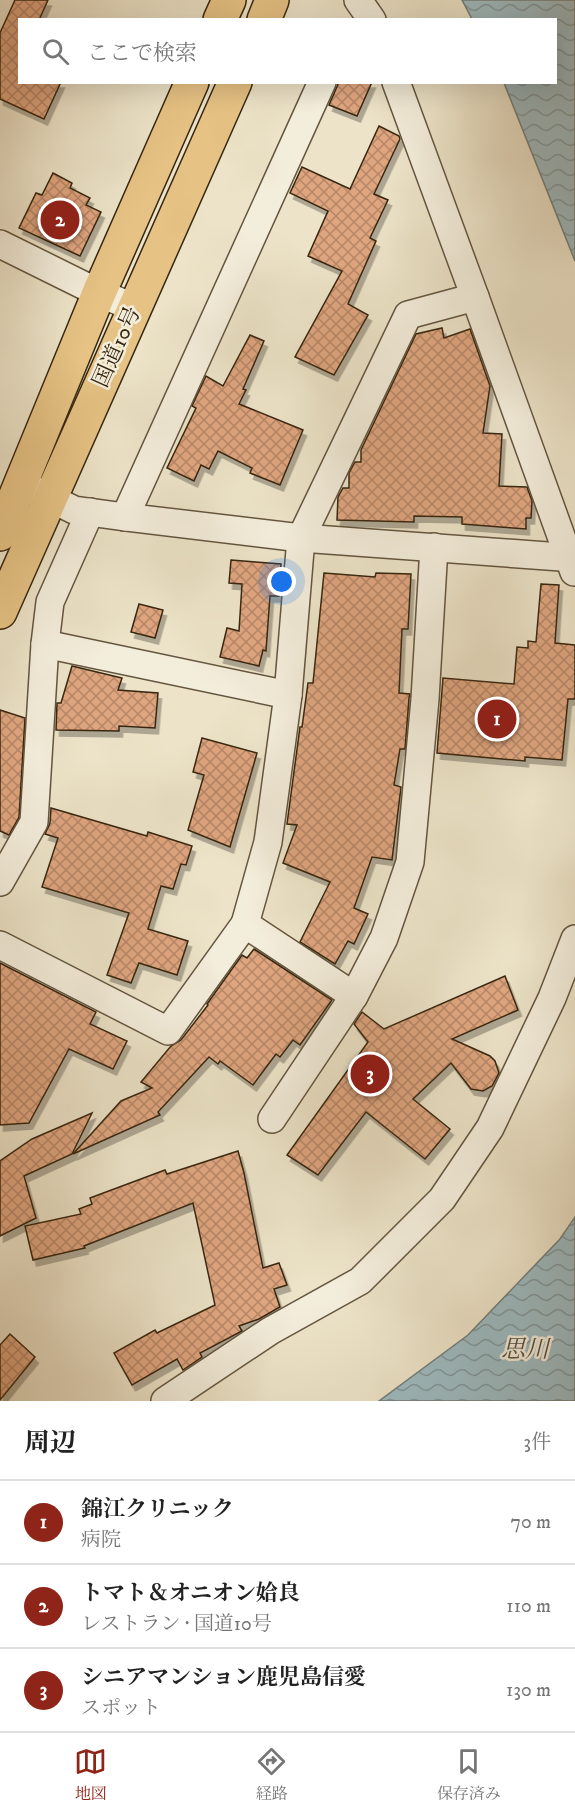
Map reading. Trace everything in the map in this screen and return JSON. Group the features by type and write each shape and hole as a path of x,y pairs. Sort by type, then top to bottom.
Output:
{"highway":[{"path":"221,18 229,0"},
{"path":"265,18 272,0"},
{"name":"国道10号","path":"0,534 99,293 191,84"},
{"name":"国道10号","path":"0,612 235,84"}],"street":[{"path":"125,517 321,84"},
{"path":"22,483 74,510 301,538 434,548 573,564 397,84"},
{"path":"0,244 99,293 135,308"},
{"path":"0,945 168,1031 245,924 268,842 288,694 301,538 408,315 476,297"},
{"path":"0,882 34,822 45,644 50,602 90,512"},
{"path":"272,1119 354,996 384,938 410,862 425,699 434,548"},
{"path":"45,644 288,694"},
{"path":"245,924 354,996"},
{"path":"165,1401 270,1331 360,1281 442,1199 490,1128 552,998 575,939"}],"water":[{"path":"462,0 575,0 575,261 504,84 557,84 557,18 471,18"},
{"name":"思川","path":"575,1217 575,1401 379,1401 468,1335 560,1239"}],"building":[{"path":"15,0 48,0 40,18 18,18 18,84 60,84 44,119 0,99 0,33"},
{"path":"338,84 371,84 357,116 329,105"},
{"path":"379,126 399,136 400,139 374,194 388,200 370,238 376,241 348,304 368,315 334,375 295,357 342,271 308,256 328,211 290,193 302,167 350,189"},
{"path":"53,173 72,183 70,188 90,198 86,205 101,212 80,256 19,228 36,193 42,195"},
{"path":"442,328 444,338 470,329 490,386 483,433 502,434 499,486 527,487 532,501 531,518 526,518 526,529 462,524 462,517 414,516 414,522 337,520 338,497 343,488 349,488 349,473 355,462 361,462 361,450 416,334"},
{"path":"250,335 264,341 243,389 246,390 239,404 303,430 280,485 250,473 252,468 218,451 209,469 201,465 194,481 167,468 196,408 192,406 206,376 223,386"},
{"path":"231,560 281,564 279,596 270,596 266,651 263,650 259,666 220,657 227,628 239,631 242,584 229,583"},
{"path":"324,573 375,577 376,573 411,574 408,629 402,629 399,693 410,694 405,749 400,749 394,785 401,787 392,860 372,857 354,908 368,914 354,944 348,941 335,964 300,942 330,882 283,863 297,825 287,824 308,683 313,683"},
{"path":"541,584 559,585 555,643 575,645 575,699 568,699 562,760 525,757 525,761 437,753 443,678 514,684 517,647 528,648 528,641 536,642"},
{"path":"139,604 163,610 155,638 131,632"},
{"path":"72,666 122,678 118,690 158,693 155,728 119,726 119,731 56,730 57,703 61,703"},
{"path":"0,710 25,718 19,817 9,835 0,831"},
{"path":"202,738 257,753 230,847 188,830 204,775 193,772"},
{"path":"51,808 147,836 148,832 192,846 186,865 181,864 173,889 161,886 148,929 188,941 177,975 139,963 131,983 107,975 129,913 42,887 58,838 45,834 50,823"},
{"path":"254,949 332,1000 300,1045 293,1040 280,1057 276,1054 253,1085 220,1061 218,1064 209,1057 158,1112 160,1115 73,1154 121,1101 152,1088 141,1082 171,1046 181,1040 242,955 247,958"},
{"path":"0,963 96,1012 90,1024 127,1041 113,1069 69,1049 29,1123 0,1125"},
{"path":"505,976 518,1010 452,1039 490,1056 495,1061 499,1073 492,1086 483,1091 471,1089 451,1063 413,1099 450,1129 425,1159 366,1112 318,1175 287,1155 368,1042 354,1024 362,1012 384,1029"},
{"path":"92,1113 72,1154 24,1176 36,1218 0,1236 0,1161 32,1139"},
{"path":"238,1151 263,1268 279,1263 287,1285 274,1289 280,1307 259,1319 239,1326 242,1331 200,1353 202,1357 183,1370 177,1359 132,1385 114,1353 155,1330 157,1333 215,1305 193,1203 84,1246 85,1248 33,1260 25,1226 81,1214 79,1209 92,1204 90,1198 165,1170 167,1174"},
{"path":"10,1334 35,1357 0,1400 0,1345"}],"place":[{"name":"トマト＆オニオン姶良","path":"60,220"},
{"name":"錦江クリニック","path":"497,719"},
{"name":"シニアマンション鹿児島信愛","path":"370,1074"}]}
